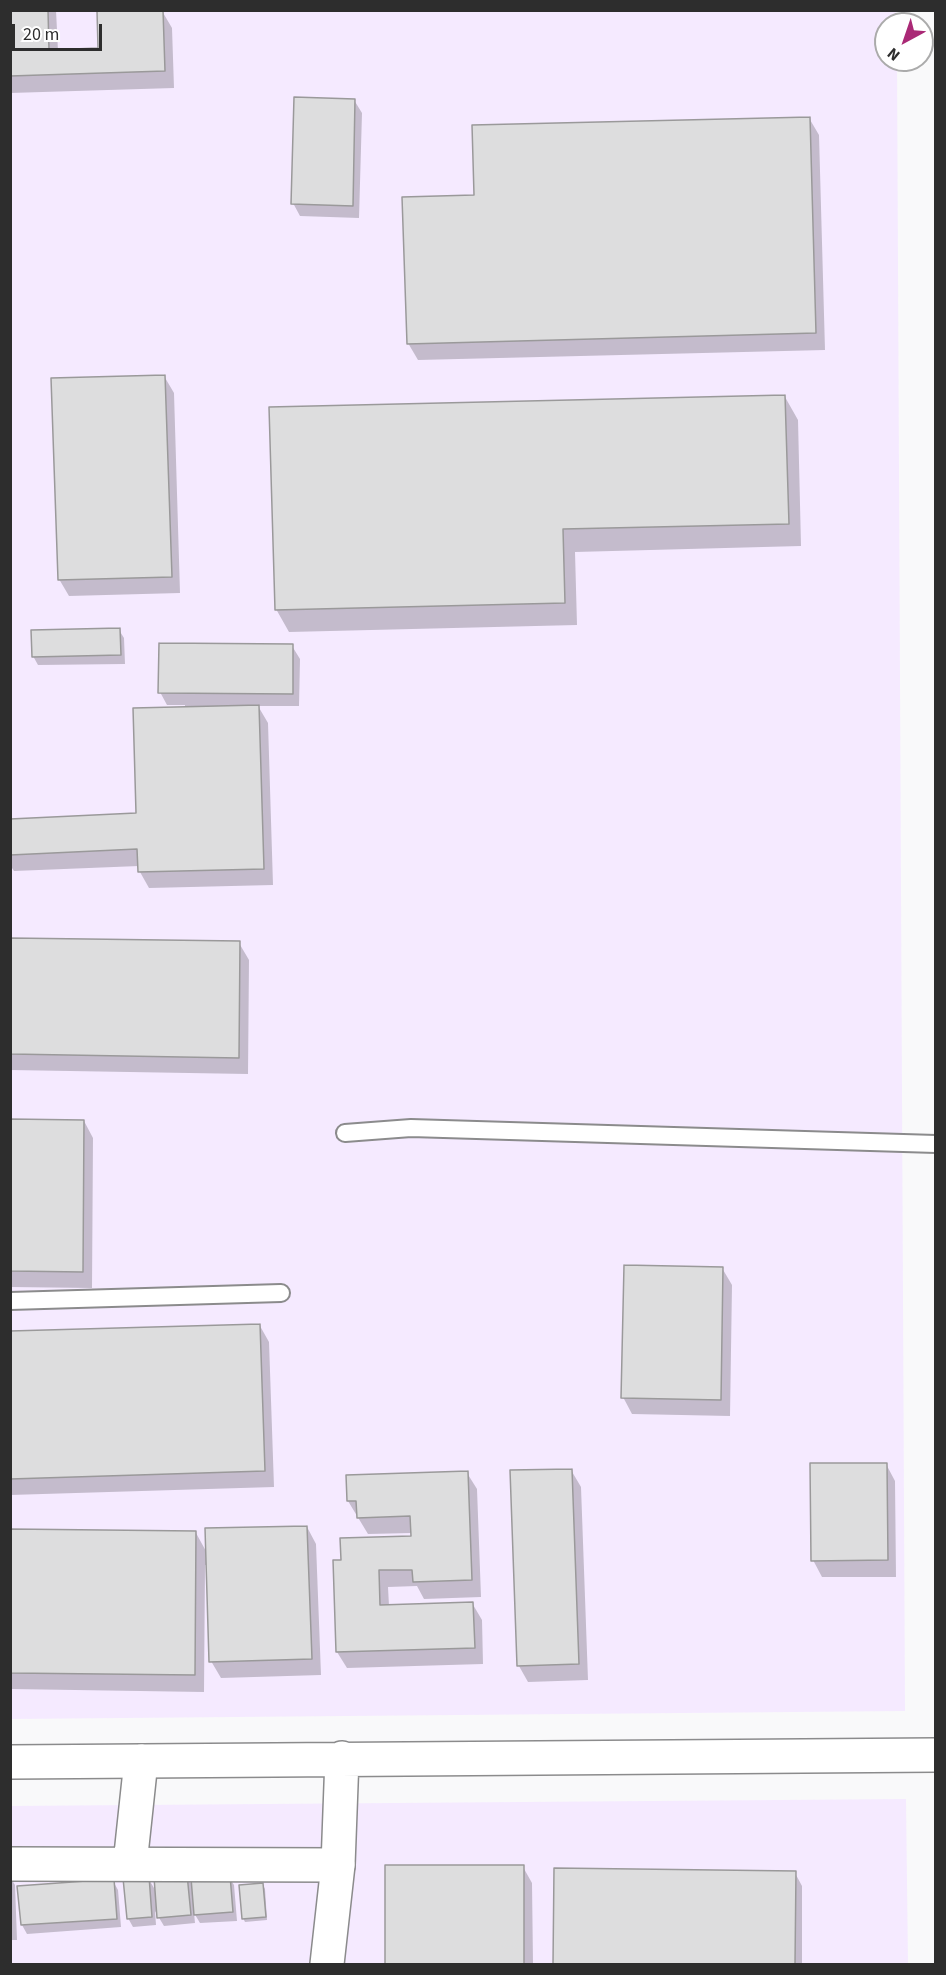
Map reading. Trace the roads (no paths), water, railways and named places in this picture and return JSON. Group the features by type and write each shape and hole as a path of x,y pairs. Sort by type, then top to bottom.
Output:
{"street":[{"path":"10,1762 936,1755"},
{"path":"327,1965 339,1865 342,1758"},
{"path":"130,1864 141,1761"},
{"path":"10,1864 339,1865"}],"lane":[{"path":"345,1133 411,1128 936,1144"},
{"path":"10,1301 281,1293"}]}
